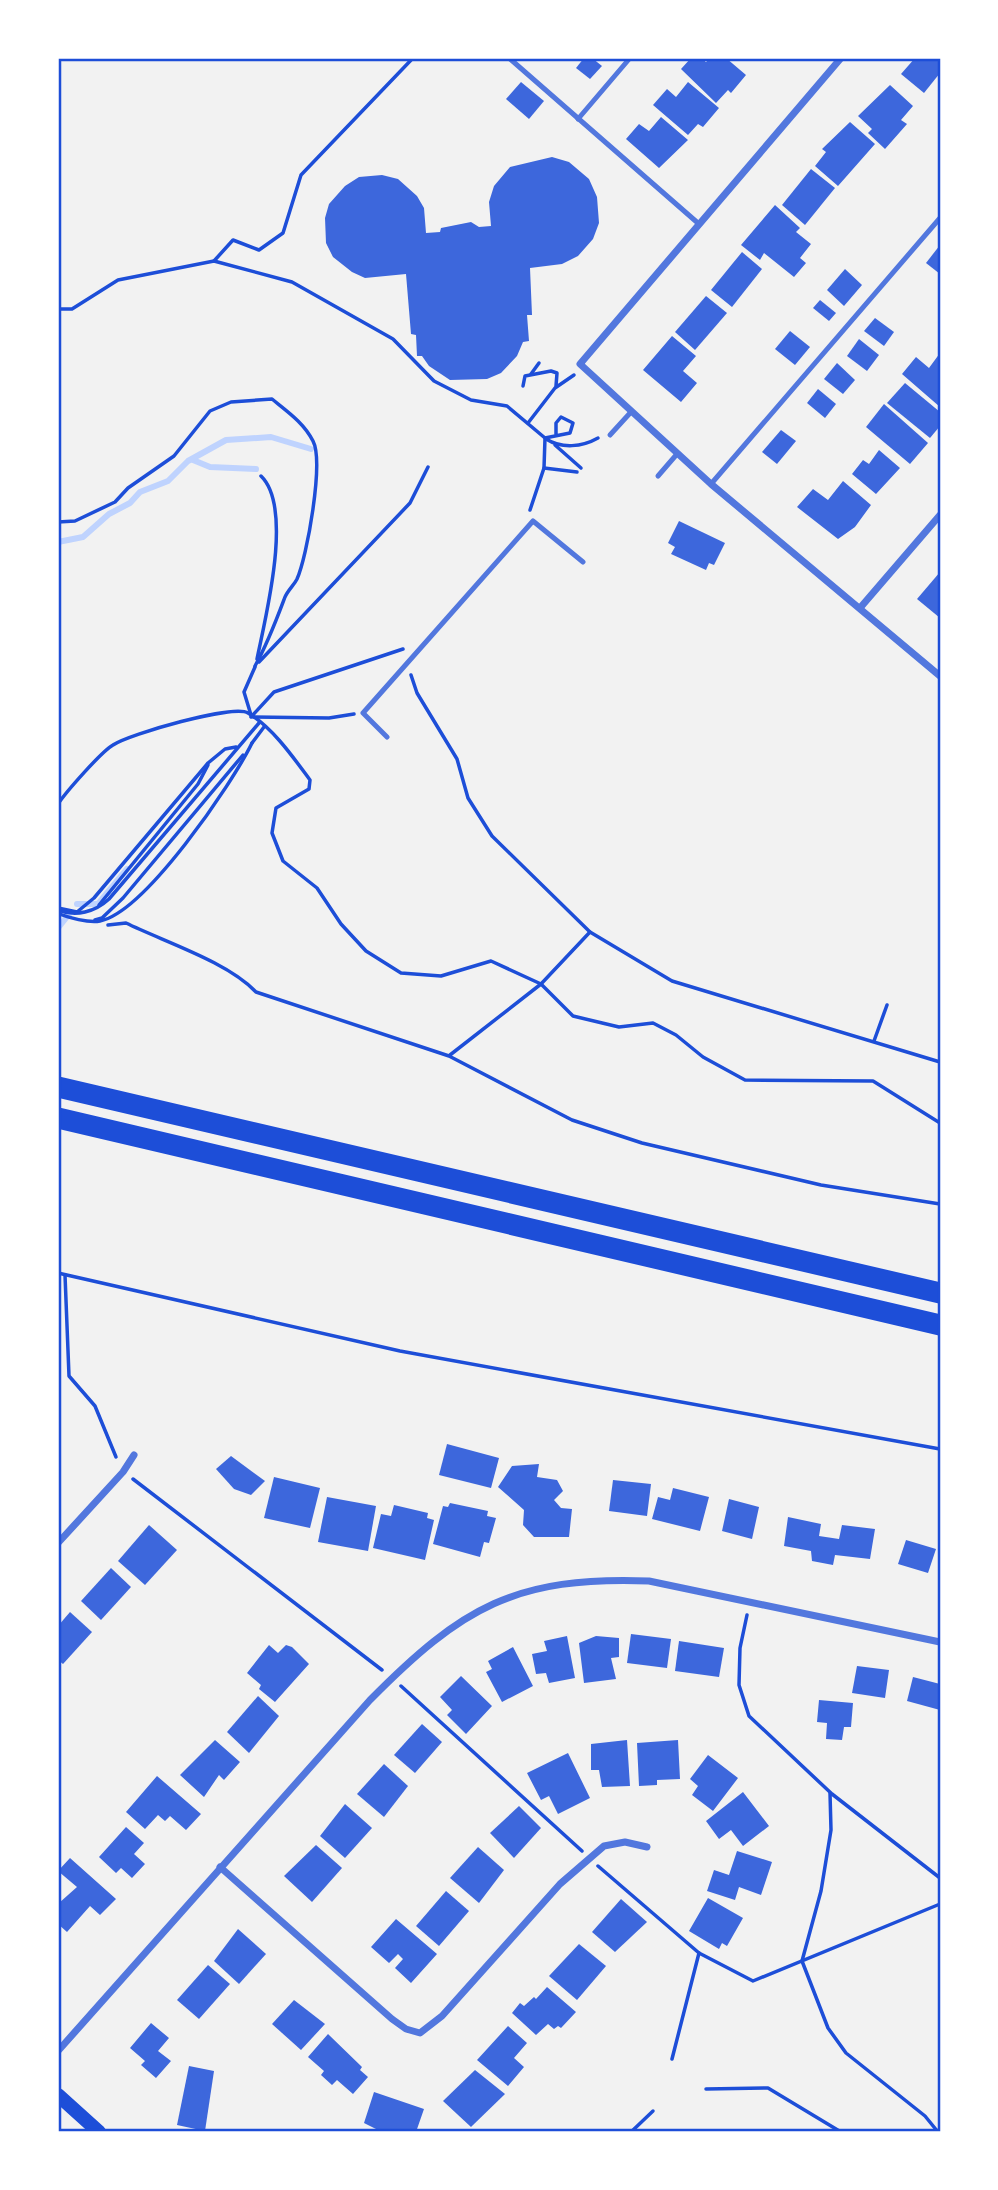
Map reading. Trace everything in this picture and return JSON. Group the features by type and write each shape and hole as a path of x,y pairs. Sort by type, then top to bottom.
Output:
{"highway":[{"path":"58,1087 940,1293"},
{"path":"58,1118 940,1325"}],"main road":[{"path":"58,2095 99,2132"}],"street":[{"path":"841,58 581,366 711,484 940,676"},
{"path":"860,608 940,515"},
{"path":"58,1543 123,1472 134,1455"},
{"path":"58,2051 392,1678 421,1650 464,1617 498,1599 562,1584 608,1579 649,1581 940,1642"},
{"path":"220,1867 392,2019 406,2029 420,2033 442,2017 560,1884 604,1846 625,1842 647,1847"}],"lane":[{"path":"509,58 699,224"},
{"path":"578,119 630,58"},
{"path":"711,484 940,218"},
{"path":"610,435 631,412"},
{"path":"658,476 677,454"},
{"path":"387,737 363,713 533,522 583,562"}],"path":[{"path":"214,261 233,240 259,250 283,233 301,176 413,58"},
{"path":"58,309 72,309 118,281 214,261 292,282 393,339 434,381 471,400 507,405 553,443 579,470 544,468"},
{"path":"530,376 539,363"},
{"path":"528,423 555,388 581,366"},
{"path":"523,386 525,376 551,371 557,373 555,388"},
{"path":"58,522 75,521 116,502 128,488 174,456 210,411 231,402 272,400 302,424 315,443 317,470 302,562 296,581 286,595 272,634 244,692 251,717"},
{"path":"545,438 570,433 573,423 561,417 556,423 556,435"},
{"path":"553,443 582,445 618,426"},
{"path":"528,514 544,468 545,438"},
{"path":"255,666 410,503 428,467"},
{"path":"255,666 276,565 274,507 270,490 261,477"},
{"path":"251,717 274,692 403,649 414,657 410,677 457,759 468,798 492,836 590,932 672,981 940,1062"},
{"path":"58,804 113,745 190,720 237,710 264,727 310,780 309,789 276,808 272,833 283,860 317,888 341,924 366,951 401,973 441,976 491,961 541,984 573,1016 619,1027 653,1023 676,1035 703,1057 745,1080 873,1081 940,1122"},
{"path":"251,717 329,718 363,713"},
{"path":"58,911 72,915 96,909 136,871 259,723"},
{"path":"93,920 102,918 118,903 237,765 264,727"},
{"path":"58,911 100,921 140,898 177,854 252,743"},
{"path":"58,911 77,912 100,892 122,868 164,811 211,760 225,749 239,747"},
{"path":"96,909 202,778 211,760"},
{"path":"108,925 126,923 223,969 246,982 256,992 449,1056 572,1119 642,1143 821,1185 940,1204"},
{"path":"449,1056 541,984 590,932"},
{"path":"874,1041 887,1005"},
{"path":"58,1273 400,1351 940,1449"},
{"path":"65,1275 69,1376 95,1406 123,1472 392,1678 463,1743"},
{"path":"750,1602 740,1648 738,1685 749,1716 830,1793 940,1878"},
{"path":"830,1793 831,1830 823,1879 802,1961 828,2028 846,2053 925,2116 938,2132"},
{"path":"672,2059 699,1953 753,1981 940,1904"},
{"path":"706,2089 768,2088 841,2132"},
{"path":"631,2132 653,2111"}],"building":[{"path":"584,58 592,58 602,66 590,79 576,68"},
{"path":"691,58 701,58 706,62 710,58 726,58 746,75 731,93 728,90 716,103 681,69"},
{"path":"915,58 940,58 940,73 924,93 901,74"},
{"path":"521,82 544,101 529,119 506,99"},
{"path":"688,82 719,108 703,127 698,124 688,135 653,105 667,89 676,97"},
{"path":"890,85 913,106 901,120 907,124 885,149 868,133 872,129 858,116"},
{"path":"661,117 688,140 659,168 626,139 639,124 649,131"},
{"path":"850,122 875,144 838,186 815,166 826,152 822,149"},
{"path":"552,157 569,162 589,179 597,197 599,223 593,239 578,256 562,264 530,268 532,315 527,315 529,341 523,342 517,356 501,373 487,379 450,380 429,366 422,356 417,356 416,335 411,334 406,274 365,278 352,272 333,257 326,243 325,218 329,204 345,186 359,177 382,175 398,179 417,196 424,208 426,233 440,232 441,228 471,222 479,227 491,226 489,202 494,186 510,167"},
{"path":"811,169 835,188 805,225 782,205"},
{"path":"775,205 800,228 796,232 811,244 800,258 806,263 794,277 764,253 760,260 741,245"},
{"path":"940,245 940,274 926,263"},
{"path":"742,252 762,269 732,307 711,290"},
{"path":"845,269 862,285 844,306 827,290"},
{"path":"706,296 727,313 695,350 675,332"},
{"path":"820,300 836,313 829,321 813,308"},
{"path":"875,318 894,332 884,346 864,331"},
{"path":"790,331 810,347 795,365 775,349"},
{"path":"672,336 696,356 683,371 697,383 681,402 643,370"},
{"path":"859,339 879,355 867,371 847,356"},
{"path":"940,353 940,407 902,374 916,357 929,368"},
{"path":"837,363 855,380 843,394 824,379"},
{"path":"905,383 940,412 940,426 930,438 887,403"},
{"path":"818,389 836,404 825,418 807,403"},
{"path":"884,404 928,443 910,464 866,427"},
{"path":"781,430 796,441 777,464 762,452"},
{"path":"879,450 900,468 876,494 852,474 863,460 869,464"},
{"path":"843,481 871,505 855,527 838,539 797,507 813,489 828,500"},
{"path":"679,521 725,543 714,565 709,563 706,570 671,554 675,547 668,543"},
{"path":"940,572 940,618 917,599"},
{"path":"447,1444 499,1458 491,1488 439,1475"},
{"path":"231,1456 265,1481 251,1495 234,1489 216,1469"},
{"path":"539,1464 537,1477 557,1480 563,1491 554,1500 561,1508 572,1509 569,1537 534,1537 523,1525 524,1510 498,1487 512,1466"},
{"path":"274,1477 320,1488 310,1528 264,1518"},
{"path":"613,1480 651,1484 647,1516 609,1511"},
{"path":"673,1488 709,1497 700,1531 652,1519 658,1497 670,1500"},
{"path":"327,1497 376,1506 368,1551 318,1542"},
{"path":"729,1499 759,1507 752,1539 722,1531"},
{"path":"450,1503 488,1511 487,1516 496,1518 489,1543 484,1542 480,1557 433,1544 443,1506 448,1507"},
{"path":"394,1505 428,1513 427,1518 434,1520 425,1560 373,1548 381,1514 391,1516"},
{"path":"788,1517 821,1524 819,1536 839,1539 842,1525 875,1529 870,1559 835,1555 833,1565 812,1561 811,1551 784,1546"},
{"path":"149,1525 177,1550 145,1585 118,1561"},
{"path":"906,1540 936,1549 928,1573 898,1564"},
{"path":"111,1568 131,1587 101,1620 81,1601"},
{"path":"70,1612 92,1632 63,1664 58,1660 58,1626"},
{"path":"631,1634 671,1639 667,1668 627,1663"},
{"path":"567,1636 575,1678 549,1683 546,1673 536,1674 532,1654 547,1651 544,1641"},
{"path":"596,1636 619,1638 619,1657 611,1658 616,1679 584,1683 579,1643"},
{"path":"679,1641 724,1648 719,1677 675,1671"},
{"path":"269,1645 278,1653 286,1645 292,1647 309,1664 275,1702 259,1689 261,1685 247,1673"},
{"path":"513,1647 533,1686 502,1702 486,1672 492,1669 488,1661"},
{"path":"857,1666 889,1670 885,1698 852,1693"},
{"path":"461,1676 492,1706 466,1734 447,1715 452,1710 440,1697"},
{"path":"913,1677 940,1684 940,1710 907,1701"},
{"path":"258,1696 279,1716 249,1753 227,1732"},
{"path":"819,1700 853,1703 851,1727 844,1727 842,1740 826,1739 827,1723 817,1722"},
{"path":"422,1724 442,1742 415,1773 394,1755"},
{"path":"215,1740 240,1762 224,1780 219,1775 204,1797 180,1775"},
{"path":"627,1740 630,1786 602,1787 599,1770 591,1770 591,1744"},
{"path":"678,1740 680,1779 657,1780 657,1785 639,1786 637,1743"},
{"path":"568,1753 590,1798 558,1814 549,1796 541,1800 527,1773"},
{"path":"708,1755 738,1778 713,1811 692,1795 698,1786 690,1779"},
{"path":"384,1764 408,1786 384,1817 357,1794"},
{"path":"157,1776 201,1814 186,1830 170,1816 165,1821 158,1815 145,1829 126,1812"},
{"path":"743,1792 769,1826 743,1846 731,1830 719,1839 706,1821"},
{"path":"345,1804 372,1828 345,1858 320,1836"},
{"path":"519,1806 541,1828 514,1858 490,1833"},
{"path":"126,1827 144,1843 134,1854 145,1864 132,1878 121,1868 116,1873 99,1857"},
{"path":"316,1845 342,1868 312,1902 284,1876"},
{"path":"478,1847 504,1870 479,1903 450,1878"},
{"path":"737,1851 772,1862 761,1895 739,1887 735,1900 707,1891 714,1870 729,1875"},
{"path":"70,1858 116,1899 100,1915 90,1906 67,1932 58,1924 59,1903 77,1887 58,1871"},
{"path":"446,1891 469,1911 439,1946 416,1926"},
{"path":"708,1898 743,1918 727,1946 722,1943 719,1949 689,1931"},
{"path":"621,1899 647,1922 615,1952 592,1932"},
{"path":"396,1919 437,1954 411,1983 395,1968 403,1959 398,1954 389,1963 371,1947"},
{"path":"238,1929 266,1954 239,1984 214,1961"},
{"path":"579,1944 606,1966 577,2000 549,1976"},
{"path":"208,1965 230,1984 199,2019 177,2000"},
{"path":"547,1987 576,2012 561,2028 558,2026 554,2029 548,2024 536,2035 512,2013 520,2003 524,2006 534,1997 536,1999"},
{"path":"294,2000 325,2024 301,2050 272,2024"},
{"path":"151,2023 169,2038 158,2051 171,2061 156,2078 141,2065 145,2061 130,2048"},
{"path":"508,2026 527,2043 514,2058 524,2067 508,2086 477,2060"},
{"path":"328,2034 362,2067 360,2070 368,2077 353,2094 337,2080 332,2085 321,2075 324,2071 308,2057"},
{"path":"189,2066 214,2071 205,2131 177,2125"},
{"path":"475,2070 505,2094 471,2127 443,2101"},
{"path":"374,2092 424,2109 416,2132 383,2129 382,2132 364,2123"}],"waterway":[{"path":"58,542 83,537 109,514 130,503 140,492 168,481 188,461 226,440 271,437 311,449"},
{"path":"193,460 210,467 256,469"},
{"path":"77,904 98,904 127,869"},
{"path":"58,928 70,913"}]}
